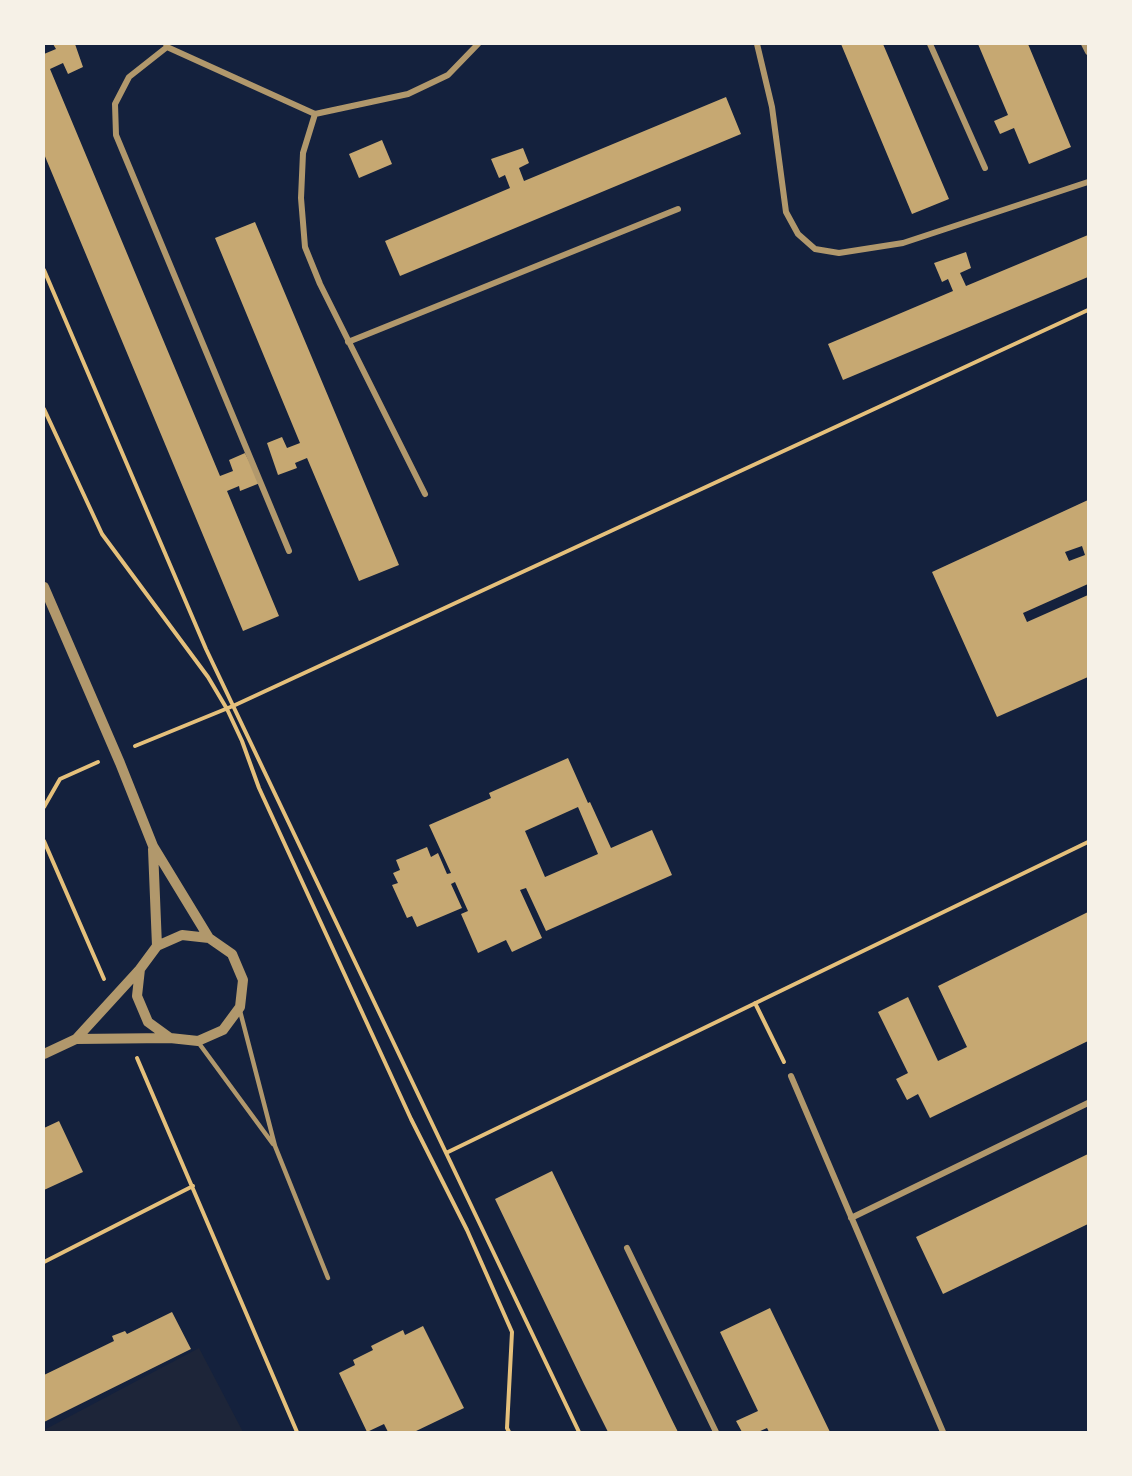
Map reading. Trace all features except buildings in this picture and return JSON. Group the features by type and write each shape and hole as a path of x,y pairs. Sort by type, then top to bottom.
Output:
{"street":[{"path":"289,550 116,135 115,104 129,77 167,45 315,114 408,94 448,75 478,44"},
{"path":"757,44 771,107 786,212 798,234 814,249 839,253 903,243 1089,182"},
{"path":"930,44 985,168"},
{"path":"1084,44 1089,52"},
{"path":"315,114 303,153 302,198 305,247 320,284 424,494"},
{"path":"348,342 678,209"},
{"path":"44,587 153,846 209,938 232,954 243,980 240,1007 223,1030 198,1041 170,1038 76,1039"},
{"path":"153,846 157,946"},
{"path":"44,1054 76,1039 140,969 157,946 182,935 209,938"},
{"path":"140,969 137,996 144,1013 148,1022 170,1038"},
{"path":"791,1076 942,1432"},
{"path":"851,1218 1089,1103"},
{"path":"627,1248 716,1432"}],"lane":[{"path":"240,1007 275,1146 328,1278"},
{"path":"198,1041 275,1146"}],"path":[{"path":"44,270 206,649 579,1432"},
{"path":"44,807 60,778 227,709 1089,310"},
{"path":"44,409 102,534 208,677 227,709 242,741 259,788 396,1087 467,1230 512,1332 507,1428 509,1432"},
{"path":"44,841 113,999"},
{"path":"446,1153 1089,842"},
{"path":"755,1003 791,1076"},
{"path":"129,1038 297,1432"},
{"path":"44,1262 193,1186"}],"shaded area":[{"path":"199,1348 243,1432 44,1432 44,1430"}]}
